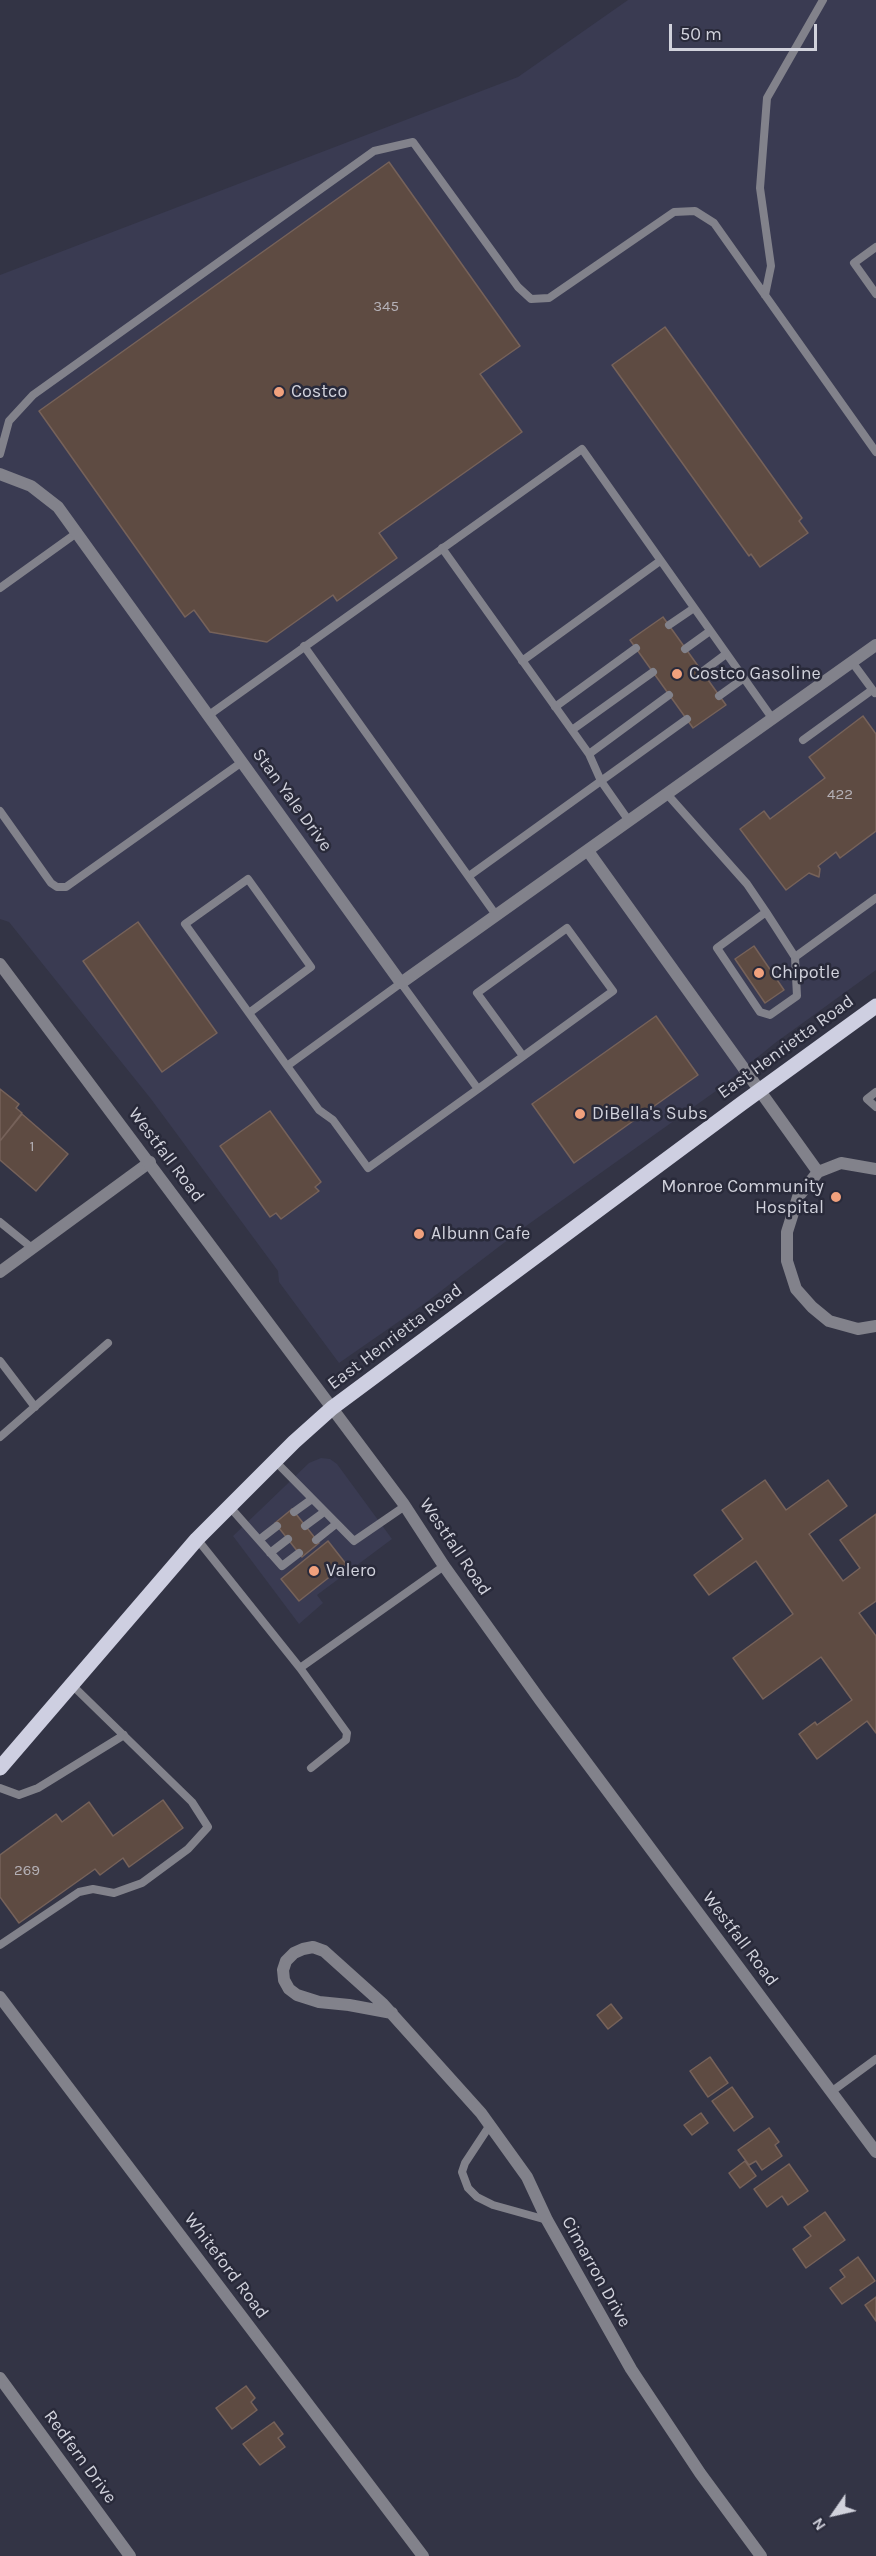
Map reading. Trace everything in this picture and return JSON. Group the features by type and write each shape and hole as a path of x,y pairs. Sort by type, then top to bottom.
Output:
{"main road":[{"name":"East Henrietta Road","path":"0,1768 197,1539 332,1408 759,1090 876,1006"}],"street":[{"name":"Stan Yale Drive","path":"0,474 31,486 58,507 78,532 401,983"},
{"path":"401,983 876,645"},
{"path":"588,851 818,1172"},
{"name":"Westfall Road","path":"0,964 405,1506 444,1566 876,2152"},
{"path":"0,1272 150,1162"},
{"path":"876,1169 841,1163 818,1172 798,1197 787,1232 787,1261 796,1289 812,1307 829,1321 858,1329 876,1326"},
{"name":"Cimarron Drive","path":"392,2013 319,2002 297,1995 289,1989 284,1980 283,1970 286,1961 294,1953 303,1949 313,1947 324,1951 392,2013 490,2125 527,2177 547,2220 631,2369 659,2413 761,2556"},
{"name":"Whiteford Road","path":"0,1997 423,2556"},
{"name":"Redfern Drive","path":"0,2378 130,2556"}],"lane":[{"path":"765,295 771,266 760,188 767,98 823,0"},
{"path":"0,454 9,421 33,395 374,151 412,142 518,287 531,299 549,298 674,212 695,212 714,223 876,452"},
{"path":"876,247 854,263 876,294"},
{"path":"209,715 582,449 772,718"},
{"path":"0,588 78,532"},
{"path":"442,548 589,754 601,781 629,821"},
{"path":"522,662 660,561"},
{"path":"669,626 694,608"},
{"path":"685,649 710,631"},
{"path":"304,646 496,915"},
{"path":"555,707 636,648"},
{"path":"702,672 726,654"},
{"path":"803,740 874,692 852,662"},
{"path":"572,730 653,672"},
{"path":"719,696 744,678"},
{"path":"589,754 669,695"},
{"path":"469,876 687,719"},
{"path":"0,811 51,883 57,887 66,887 242,762"},
{"path":"667,794 747,884 766,912 795,957 796,996 770,1015 760,1012 717,948 766,912"},
{"path":"249,1013 312,967 249,879 185,924 287,1066 319,1110 333,1120 368,1168 613,991 567,928 477,993 523,1056"},
{"path":"795,957 876,898"},
{"path":"287,1066 401,983 478,1089"},
{"path":"876,1092 867,1098 876,1107"},
{"path":"0,1222 32,1248"},
{"path":"0,1437 108,1344"},
{"path":"0,1361 35,1407"},
{"path":"275,1461 354,1541 405,1506"},
{"path":"294,1512 312,1499"},
{"path":"229,1506 282,1566 299,1553"},
{"path":"305,1526 324,1512"},
{"path":"316,1540 336,1524"},
{"path":"259,1540 277,1526"},
{"path":"197,1539 300,1668 347,1733 346,1740 311,1768"},
{"path":"270,1553 288,1539"},
{"path":"300,1668 444,1566"},
{"path":"0,1945 79,1892 93,1889 114,1893 142,1883 188,1849 208,1827 192,1802 71,1684"},
{"path":"0,1788 19,1795 38,1788 124,1735"},
{"path":"831,2092 876,2059"},
{"path":"490,2125 465,2163 462,2172 468,2188 477,2197 493,2205 547,2220"}],"shaded area":[{"path":"628,0 876,0 876,970 775,1043 716,1091 526,1226 424,1304 339,1363 279,1282 278,1271 151,1099 9,922 0,919 0,275 518,77"},
{"path":"321,1458 330,1459 337,1464 392,1539 317,1595 323,1603 299,1624 233,1536 309,1463"}],"building":[{"name":"Costco","path":"389,162 520,346 480,374 522,432 379,533 397,558 337,601 333,595 267,642 210,632 194,610 185,617 39,411"},
{"path":"665,327 802,518 799,521 808,533 760,567 751,554 749,556 612,365"},
{"path":"663,617 726,705 693,728 630,640"},
{"path":"863,716 876,734 876,831 840,858 836,852 818,866 819,877 809,873 786,890 740,829 764,811 770,819 825,778 809,757"},
{"path":"138,922 217,1033 162,1072 83,961"},
{"name":"Chipotle","path":"754,946 784,990 765,1003 735,959"},
{"path":"656,1016 698,1075 574,1163 532,1104"},
{"path":"0,1089 19,1104 16,1108 22,1113 0,1141"},
{"path":"270,1111 321,1182 315,1187 319,1191 281,1219 276,1213 270,1217 220,1146"},
{"path":"22,1114 68,1154 36,1191 0,1160 0,1141"},
{"path":"765,1480 786,1510 828,1480 847,1506 809,1534 843,1581 860,1568 840,1540 876,1514 876,1601 859,1613 876,1636 876,1733 867,1721 817,1759 799,1734 815,1722 817,1725 852,1700 821,1657 763,1699 733,1658 793,1614 756,1561 709,1595 694,1575 743,1539 722,1510"},
{"path":"292,1509 319,1543 302,1557 275,1523"},
{"name":"Valero","path":"328,1541 346,1564 299,1601 281,1579"},
{"path":"163,1800 183,1828 129,1867 123,1858 100,1875 95,1869 19,1923 0,1897 0,1855 56,1814 62,1822 89,1802 113,1836"},
{"path":"611,2004 622,2018 608,2029 597,2015"},
{"path":"710,2057 728,2083 708,2097 690,2071"},
{"path":"732,2087 753,2117 734,2131 712,2101"},
{"path":"701,2113 708,2123 692,2135 684,2125"},
{"path":"769,2128 779,2142 775,2145 782,2156 762,2170 756,2161 749,2165 738,2150"},
{"path":"745,2161 756,2176 740,2188 729,2173"},
{"path":"789,2164 808,2191 788,2205 782,2196 767,2207 754,2189"},
{"path":"825,2212 845,2240 806,2268 793,2249 811,2236 804,2227"},
{"path":"858,2257 875,2281 842,2304 830,2288 845,2277 840,2270"},
{"path":"876,2297 876,2321 865,2305"},
{"path":"246,2386 255,2398 251,2402 257,2410 232,2429 216,2408"},
{"path":"274,2422 283,2434 278,2438 285,2447 260,2465 243,2444"}],"place":[{"name":"Costco","path":"279,392"},
{"name":"Costco Gasoline","path":"677,674"},
{"name":"Chipotle","path":"759,973"},
{"name":"DiBella's Subs","path":"580,1114"},
{"name":"Monroe Community Hospital","path":"836,1197"},
{"name":"Albunn Cafe","path":"419,1234"},
{"name":"Valero","path":"314,1571"}]}
